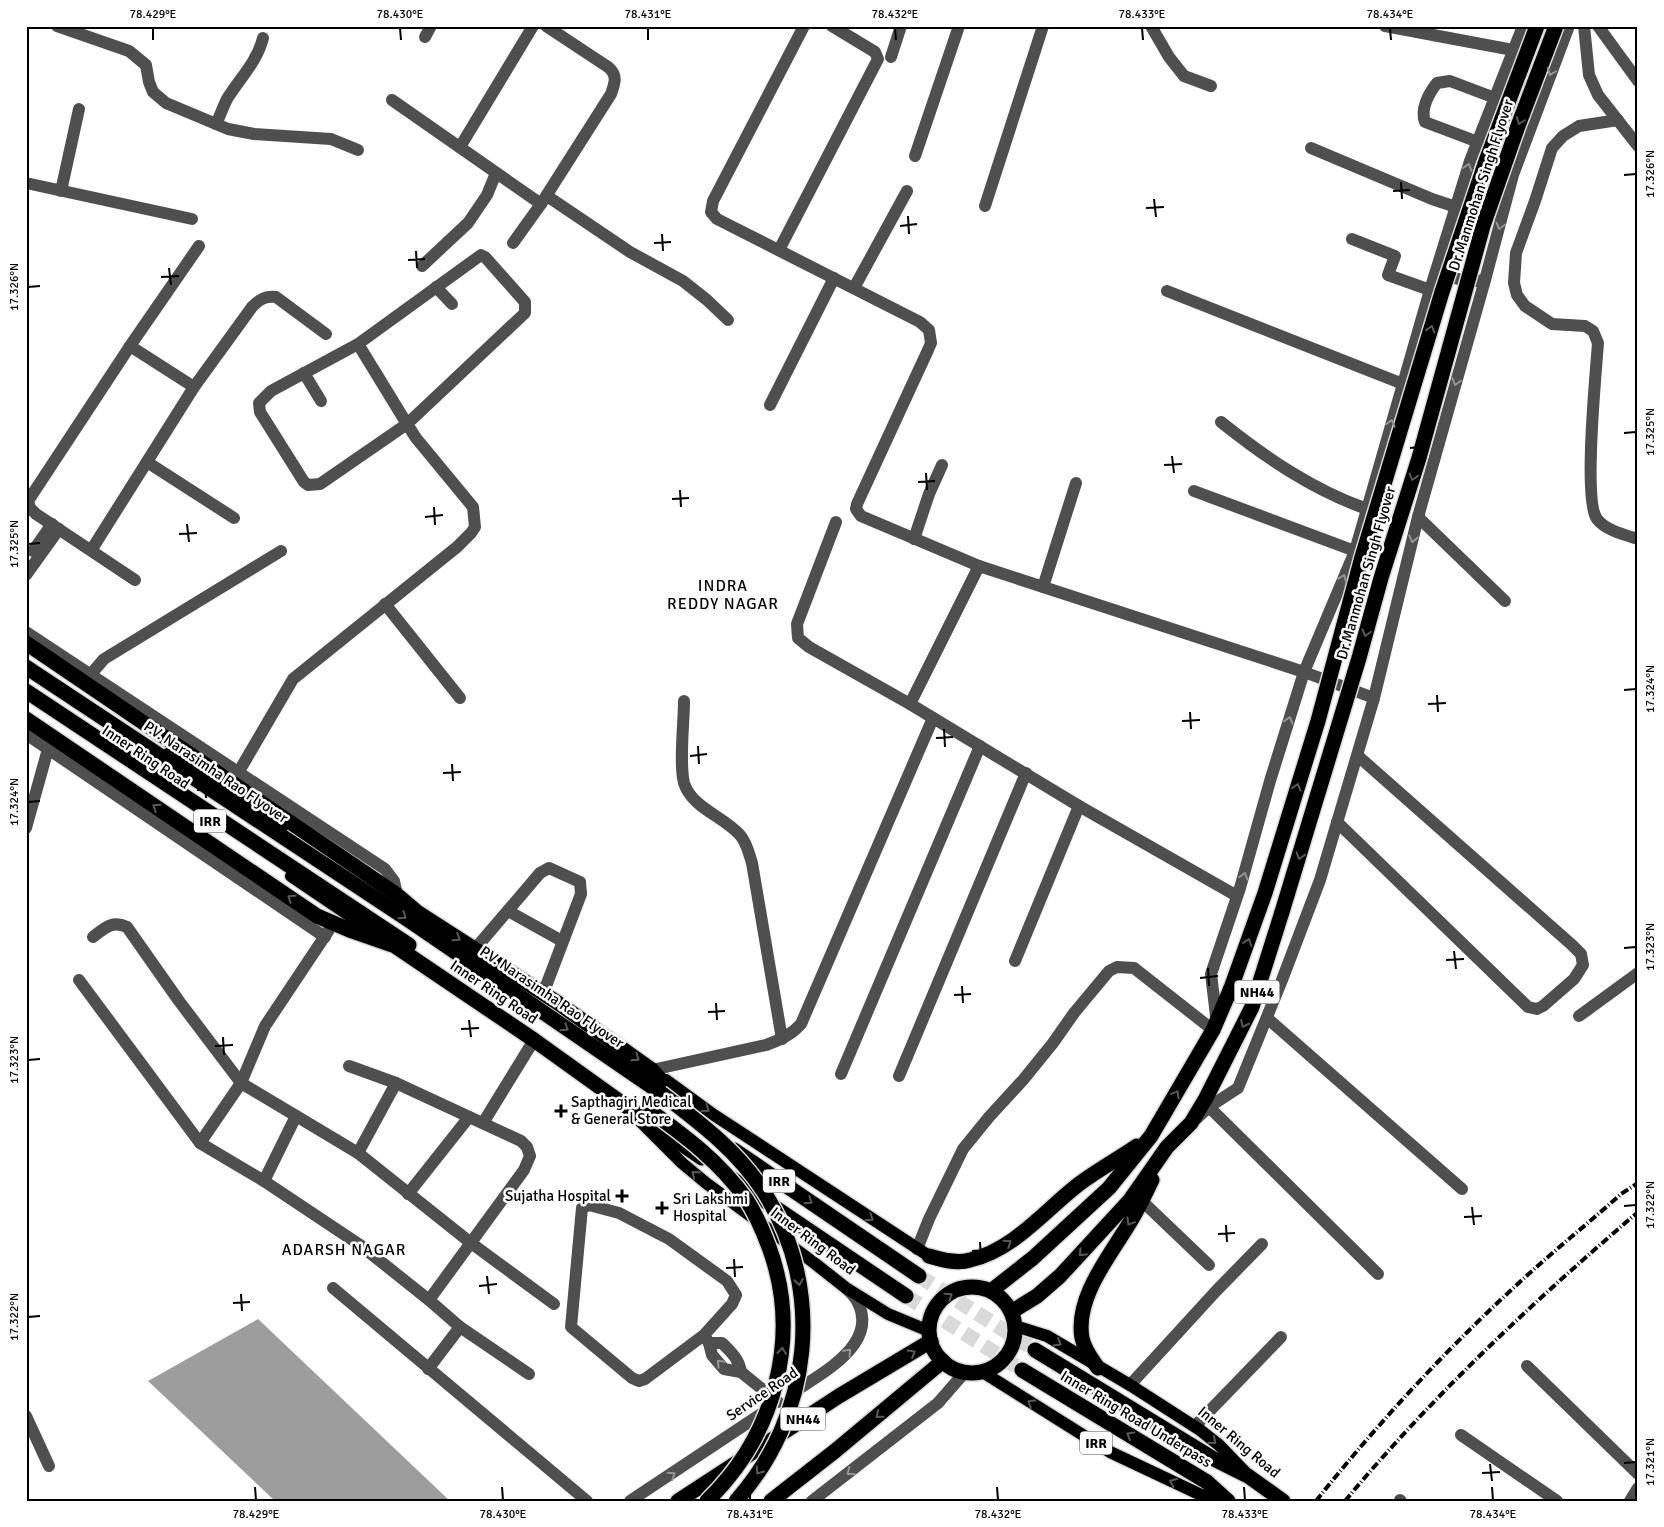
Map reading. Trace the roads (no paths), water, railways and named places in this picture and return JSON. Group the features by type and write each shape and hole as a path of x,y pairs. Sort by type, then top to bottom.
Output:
{"highway":[{"name":"Dr.Manmohan Singh Flyover","path":"1215,1027 1265,894 1318,720 1362,557 1442,292 1486,161 1537,26"},
{"name":"Dr.Manmohan Singh Flyover","path":"1191,1123 1252,1007 1419,458 1483,226 1556,26"},
{"path":"26,643 397,895 417,912"},
{"name":"P.V. Narasimha Rao Flyover","path":"26,667 410,921 661,1093 714,1134 740,1161 763,1191 774,1210 791,1250 800,1288 803,1342 798,1381 787,1419 762,1468 736,1501"},
{"path":"26,691 399,938 649,1110 699,1147 725,1172 756,1217 772,1256 780,1292 784,1324 780,1368 774,1395 760,1428 753,1443 734,1472 707,1501"},
{"path":"26,719 309,910 332,923 395,946"},
{"name":"Inner Ring Road","path":"417,912 543,994 652,1070"},
{"name":"Inner Ring Road","path":"395,946 534,1040 626,1106"},
{"name":"NH44","path":"991,1291 1033,1258 1110,1188 1151,1136 1215,1027"},
{"name":"IRR","path":"652,1070 706,1130 919,1276"},
{"name":"IRR","path":"626,1106 906,1296"},
{"name":"NH44","path":"1013,1319 1060,1276 1130,1200 1167,1147 1191,1123"},
{"path":"923,1253 948,1261 969,1261 990,1254 1012,1240 1080,1184 1151,1136"},
{"path":"1098,1368 1087,1353 1082,1338 1081,1318 1085,1300 1108,1257 1142,1201 1167,1147"},
{"path":"964,1288 991,1291 1002,1300 1013,1319 1014,1340 1008,1353 1000,1363 988,1370 973,1372 948,1366 938,1356 930,1336 931,1317 938,1304 949,1294 964,1288"},
{"name":"NH44","path":"678,1501 930,1336"},
{"name":"Inner Ring Road Underpass","path":"1035,1350 1212,1458 1248,1476"},
{"name":"NH44","path":"771,1501 843,1445 943,1361"},
{"name":"Inner Ring Road Underpass","path":"1022,1370 1207,1482 1228,1501"},
{"name":"Inner Ring Road","path":"1248,1476 1283,1501"}],"main road":[{"name":"Inner Ring Road","path":"26,661 417,912"},
{"name":"Inner Ring Road","path":"26,697 395,946"},
{"name":"Inner Ring Road","path":"652,1070 714,1115 923,1253"},
{"name":"Inner Ring Road","path":"626,1106 677,1158 706,1184 846,1288 888,1314 930,1336"},
{"name":"Inner Ring Road","path":"1013,1319 1047,1336 1195,1426 1219,1445 1248,1476"},
{"name":"IRR","path":"973,1372 1110,1452 1218,1501"}],"street":[{"path":"57,26 129,51 146,65 153,92 166,103 228,129 254,134 331,140 358,150"},
{"path":"460,147 534,26"},
{"path":"513,244 544,200 611,94 616,82 615,76 608,66 546,26"},
{"path":"804,26 711,207 711,212 717,219 920,322 929,330 931,337 928,350 856,509 861,516 979,566 1304,672 1374,698"},
{"path":"779,250 878,59 875,52 832,26"},
{"path":"891,57 901,26"},
{"path":"915,156 959,26"},
{"path":"985,206 1043,26"},
{"path":"1151,26 1169,57 1184,76 1211,86"},
{"path":"1385,26 1514,50"},
{"name":"NH44","path":"1215,1027 1210,974 1237,896 1304,672 1355,552 1430,290 1456,207 1478,142 1524,26"},
{"name":"NH44","path":"1191,1123 1209,1107 1238,1088 1320,880 1374,698 1418,518 1486,280 1513,175 1569,26"},
{"path":"1584,26 1589,75 1598,95 1638,146"},
{"path":"1598,26 1638,80"},
{"path":"216,124 226,100 252,64 264,38"},
{"path":"1478,142 1425,122 1423,116 1430,92 1437,82 1450,81 1495,98"},
{"path":"392,100 496,173 630,252 683,280 728,320"},
{"path":"61,191 79,109"},
{"path":"1618,120 1579,126 1562,136 1552,148 1516,253 1514,283 1517,295 1525,306 1552,324 1586,326 1594,331 1598,343 1590,457 1592,508 1597,519 1606,526 1638,539"},
{"path":"1311,148 1432,199 1456,207"},
{"path":"422,266 468,223 487,195 496,173"},
{"path":"26,183 192,219"},
{"path":"854,288 907,191"},
{"path":"1352,239 1395,256 1388,275 1430,290"},
{"path":"135,580 30,508 28,501 30,495 199,246"},
{"path":"480,254 485,257 525,302 525,313 407,424 320,484 308,485 304,482 260,412 259,404 270,391 358,344 480,254"},
{"path":"1438,264 1458,280 1477,282 1486,280"},
{"path":"770,405 834,278"},
{"path":"436,287 452,304"},
{"path":"1167,291 1403,384"},
{"path":"92,549 194,387 252,307 261,299 269,296 276,297 326,334"},
{"path":"238,772 293,679 457,547 475,527 473,507 416,438 358,344"},
{"path":"130,346 194,387"},
{"path":"304,373 321,402"},
{"path":"1221,422 1252,447 1303,480 1342,500 1367,509"},
{"path":"147,462 234,518"},
{"path":"914,539 929,494 942,465"},
{"path":"1044,587 1076,483"},
{"path":"1194,491 1355,552"},
{"path":"1418,518 1506,601"},
{"path":"836,522 797,624 796,632 798,638 809,647 910,704 1079,806 1237,896"},
{"path":"26,561 56,527"},
{"path":"26,575 56,527"},
{"path":"91,674 104,658 281,551"},
{"path":"910,704 979,566"},
{"path":"385,604 460,698"},
{"path":"26,632 385,869 394,882 397,895"},
{"path":"684,701 682,771 685,784 693,799 740,835 747,847 752,863 782,1039"},
{"path":"652,1070 766,1045 782,1039 794,1031 800,1024 933,718"},
{"path":"26,734 325,937"},
{"path":"841,1074 980,746"},
{"path":"26,828 48,749"},
{"path":"1337,822 1528,1007 1537,1009 1543,1006 1574,978 1583,965 1581,954 1572,945 1358,756"},
{"path":"899,1076 1026,773"},
{"path":"1015,961 1079,806"},
{"path":"475,950 540,873 549,868 580,882 581,894 543,994"},
{"path":"508,911 562,941"},
{"path":"93,936 109,925 119,923 127,927 241,1083 358,1154 471,1243 554,1304"},
{"path":"200,1143 241,1083 265,1026 325,937 332,923"},
{"path":"923,1253 929,1219 962,1149 1023,1080 1109,971 1117,967 1134,968 1215,1027"},
{"path":"1579,1016 1638,973"},
{"path":"79,980 200,1143 264,1181 360,1245 429,1300 460,1328 529,1374"},
{"path":"1267,1018 1462,1189"},
{"path":"483,1123 534,1040"},
{"path":"349,1066 396,1083 521,1141 527,1147 530,1156 524,1170 429,1300"},
{"path":"358,1154 396,1083"},
{"path":"1209,1107 1378,1274"},
{"path":"264,1181 296,1116"},
{"path":"408,1194 469,1117"},
{"path":"1142,1201 1209,1265"},
{"path":"706,1339 732,1304 736,1295 727,1281 669,1239 619,1213 589,1204 582,1208 571,1327 632,1378 639,1381 645,1380 706,1339 722,1343 737,1359 741,1372 778,1402"},
{"path":"1130,1385 1262,1244"},
{"path":"333,1288 587,1501"},
{"name":"Service Road","path":"630,1501 841,1360 853,1347 860,1333 862,1317 858,1302 846,1288"},
{"path":"428,1369 460,1328"},
{"path":"1195,1426 1281,1337"},
{"path":"1526,1366 1638,1474"},
{"path":"812,1501 938,1404 973,1372"},
{"path":"26,1416 49,1466"},
{"path":"1461,1435 1557,1501"},
{"path":"1630,1501 1638,1488"}],"tunnel":[{"path":"919,1276 1035,1350"},
{"path":"906,1296 1022,1370"}],"railway":[{"path":"1316,1501 1392,1411 1474,1325 1532,1271 1621,1194 1638,1183"},
{"path":"1345,1501 1449,1386 1561,1280 1638,1212"}],"place":[{"name":"Sapthagiri Medical & General Store","path":"561,1111"},
{"name":"Sujatha Hospital","path":"622,1196"},
{"name":"Sri Lakshmi Hospital","path":"662,1208"}],"district":[{"name":"INDRA REDDY NAGAR","path":"723,594"},
{"name":"ADARSH NAGAR","path":"344,1249"}]}
